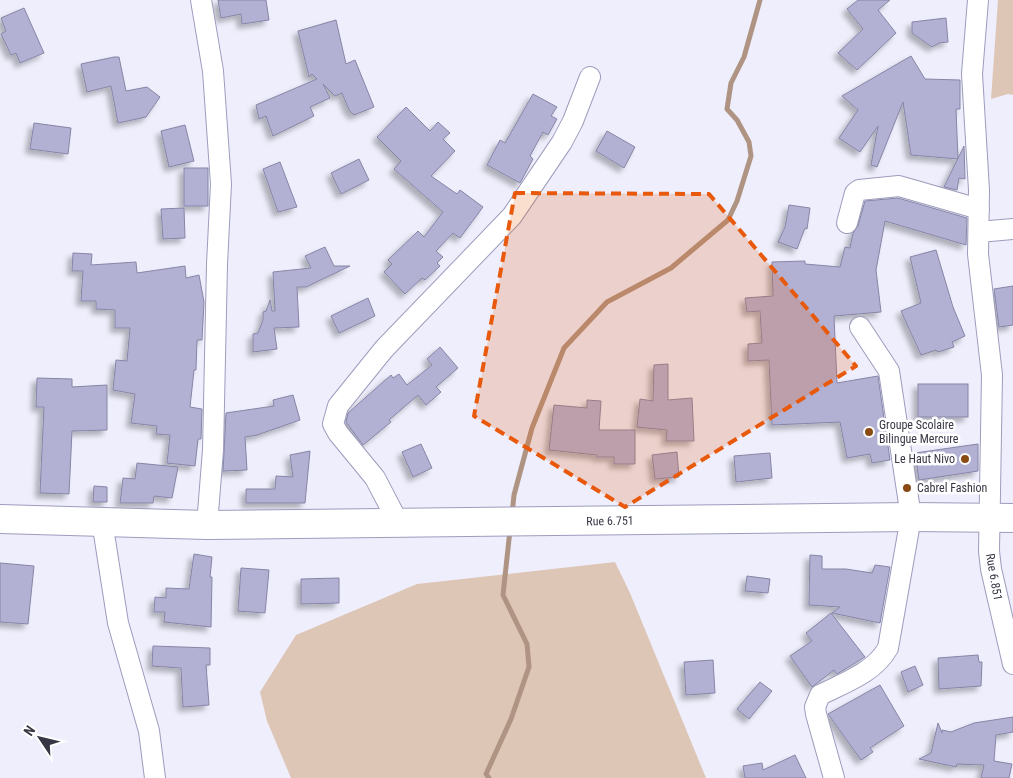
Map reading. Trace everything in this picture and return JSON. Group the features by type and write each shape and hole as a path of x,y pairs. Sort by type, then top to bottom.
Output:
{"main road":[{"name":"Rue 6.751","path":"0,520 102,520 207,525 911,517 1001,518"}],"street":[{"path":"201,0 213,71 222,184 217,264 212,450 207,525"},
{"name":"Rue 6.851","path":"978,0 972,74 981,286 992,375 1001,518 991,569 1013,664"},
{"path":"399,524 375,478 338,433 333,424 338,406 384,349 512,216 562,142 573,121 590,77"},
{"path":"847,223 855,193 859,190 892,185 979,209"},
{"path":"979,232 1013,229"},
{"path":"834,778 815,707 820,695 851,681 880,659 888,648 911,517 889,371 860,327"},
{"path":"102,520 118,623 149,731 155,772"}],"highlighted area":[{"path":"515,193 709,194 856,366 625,507 474,416"}],"shaded area":[{"path":"998,0 1013,0 1013,95 1008,94 991,99"},
{"path":"615,562 630,593 706,778 291,778 267,721 260,692 296,635 417,584"}],"building":[{"path":"218,0 266,0 269,20 242,24 241,14 221,18"},
{"path":"858,0 890,0 878,10 896,33 857,70 838,53 863,29 847,9"},
{"path":"24,8 44,53 20,63 16,53 11,55 1,34 6,31 1,18"},
{"path":"946,18 948,42 939,43 932,47 912,33 912,22"},
{"path":"336,20 346,64 355,60 374,107 354,115 349,110 342,93 335,96 323,84 330,98 310,107 314,116 273,136 266,116 259,119 256,105 317,79 312,74 309,77 298,31"},
{"path":"911,56 925,79 960,80 960,109 956,109 958,159 911,155 903,102 877,167 871,165 878,126 860,152 839,138 858,110 842,96"},
{"path":"119,57 126,91 147,87 160,97 146,117 118,123 111,86 87,92 81,64"},
{"path":"533,94 557,107 551,116 557,119 548,135 543,132 530,156 533,159 520,183 487,165 500,140 505,143"},
{"path":"406,107 430,131 438,122 450,133 443,139 455,151 431,176 457,194 460,190 483,207 460,238 453,233 436,251 443,257 437,263 440,266 425,280 422,278 405,294 384,272 392,264 388,260 418,231 424,237 443,212 394,169 401,161 377,137"},
{"path":"34,123 71,128 68,154 30,149"},
{"path":"185,125 194,161 169,167 161,131"},
{"path":"607,131 635,147 624,168 596,151"},
{"path":"964,146 965,179 959,178 957,190 944,187"},
{"path":"359,159 369,180 341,194 331,173"},
{"path":"280,162 297,207 278,212 263,169"},
{"path":"184,168 208,168 208,206 184,206"},
{"path":"898,198 967,218 966,245 885,221 876,270 881,312 834,316 837,383 878,376 890,460 872,463 870,454 847,458 840,422 772,425 769,360 748,361 748,344 762,343 760,311 747,312 745,298 773,296 772,262 805,261 805,264 840,267 845,247 850,248 853,233 858,226 865,201"},
{"path":"789,205 810,208 807,229 805,228 797,249 778,242 785,227"},
{"path":"184,208 185,238 163,239 161,209"},
{"path":"325,247 334,266 350,266 306,287 297,287 299,327 274,328 277,349 253,352 253,334 258,333 263,320 263,312 266,311 270,300 272,311 275,311 273,272 311,268 305,256"},
{"path":"936,250 953,307 965,336 952,342 954,347 921,355 901,311 921,303 910,257"},
{"path":"73,253 92,254 91,265 136,262 137,273 185,266 186,278 199,275 204,302 202,340 197,340 196,370 194,370 190,407 202,409 201,439 198,439 195,466 167,463 170,435 156,434 157,426 131,423 135,394 113,390 116,360 127,361 130,328 115,328 115,310 96,309 96,301 81,301 83,271 72,271"},
{"path":"1013,286 1013,325 999,327 994,289"},
{"path":"368,298 375,316 339,333 331,316"},
{"path":"440,347 458,368 436,387 441,392 426,405 418,395 389,420 391,422 363,445 346,422 348,413 391,375 393,378 399,374 407,385 432,365 427,359"},
{"path":"668,364 668,400 692,398 694,441 666,441 667,430 637,427 640,399 653,401 654,365"},
{"path":"37,378 72,379 72,387 107,385 107,430 72,431 69,494 40,493 44,407 36,407"},
{"path":"918,384 968,384 968,417 918,417"},
{"path":"293,395 300,420 257,435 245,437 247,470 223,471 226,413 274,406 273,400"},
{"path":"587,400 601,401 599,430 635,430 635,464 614,464 614,457 597,457 597,455 549,450 554,405 587,408"},
{"path":"421,444 432,468 413,477 402,452"},
{"path":"978,444 978,471 919,480 915,453"},
{"path":"310,451 305,503 246,503 246,489 275,489 276,476 293,477 290,455"},
{"path":"677,452 679,477 655,479 652,455"},
{"path":"770,453 772,478 736,482 734,456"},
{"path":"137,463 178,467 172,498 154,496 153,503 120,503 123,478 135,479"},
{"path":"94,486 107,487 107,502 93,502"},
{"path":"194,554 212,557 210,577 212,577 211,627 164,622 165,612 154,612 155,597 166,598 166,588 189,589"},
{"path":"810,555 822,556 822,569 846,569 872,573 875,565 890,567 880,623 832,613 840,607 809,605"},
{"path":"0,563 34,566 28,624 0,622"},
{"path":"241,568 269,570 265,613 238,611"},
{"path":"747,576 770,579 768,593 745,591"},
{"path":"339,578 339,603 301,604 301,579"},
{"path":"831,613 865,657 837,674 834,670 812,687 790,656 812,641 806,633"},
{"path":"153,646 210,648 210,665 206,665 209,705 183,707 181,668 152,666"},
{"path":"978,655 979,662 982,662 981,686 939,689 938,658"},
{"path":"713,660 715,693 686,695 684,662"},
{"path":"915,666 923,685 908,692 901,672"},
{"path":"760,682 772,691 749,719 737,709"},
{"path":"880,685 904,726 870,748 873,752 861,760 828,714"},
{"path":"1013,717 1013,732 996,735 994,761 1012,764 1009,778 981,778 984,765 957,764 956,767 919,759 931,753 938,723 942,733 942,730 951,732 974,723"},
{"path":"795,755 806,778 745,778 743,766 762,763 763,770"}],"waterway":[{"path":"512,514 514,495 532,428 564,348 607,302 671,268 728,220 737,201 751,156 749,142 737,120 727,109 731,83 744,57 760,0"},
{"path":"489,778 486,774 511,719 529,667 527,644 503,595 510,530"}],"place":[{"name":"Groupe Scolaire Bilingue Mercure","path":"869,432"},
{"name":"Le Haut Nivo","path":"965,459"},
{"name":"Cabrel Fashion","path":"907,488"}]}
